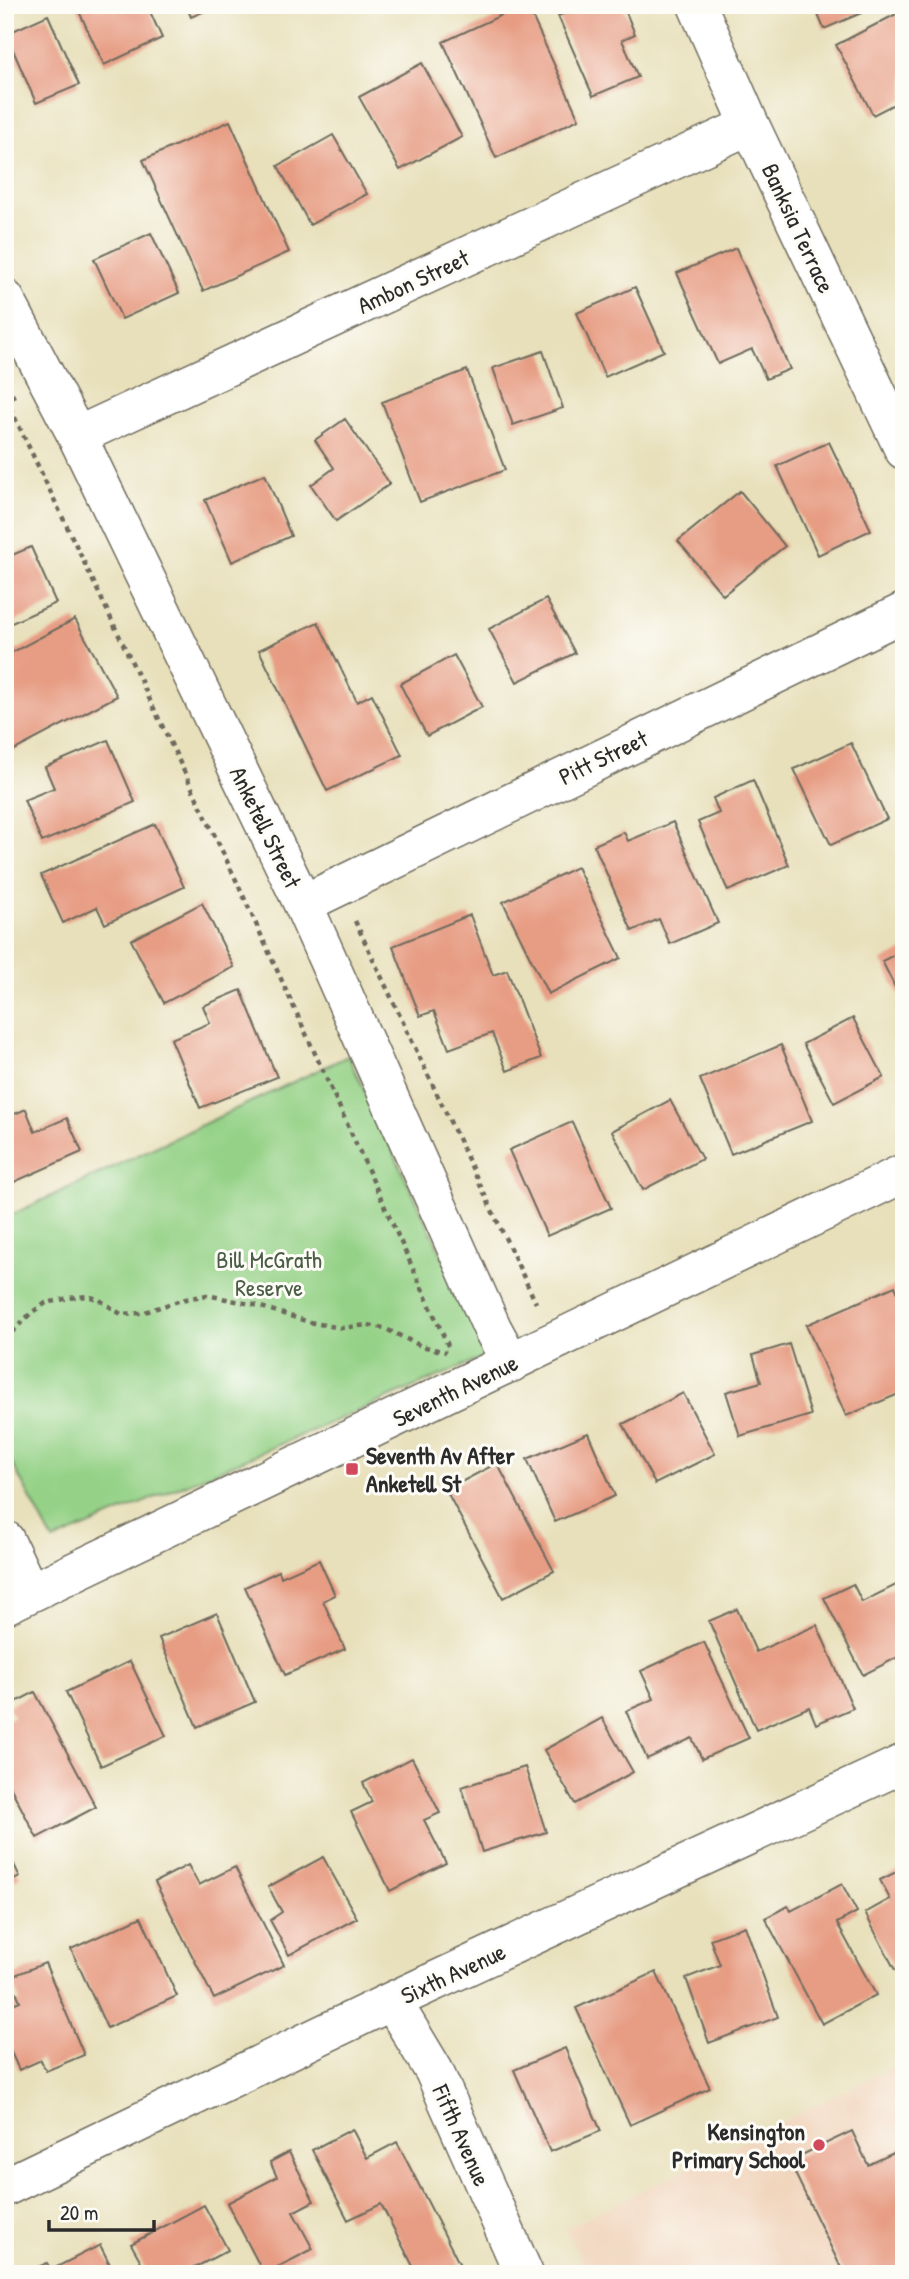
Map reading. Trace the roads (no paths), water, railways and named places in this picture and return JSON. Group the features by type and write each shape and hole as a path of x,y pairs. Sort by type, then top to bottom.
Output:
{"street":[{"name":"Banksia Terrace","path":"697,5 750,125 904,450"},
{"name":"Ambon Street","path":"76,436 750,125"},
{"name":"Anketell Street","path":"5,299 76,436 303,904 492,1328 511,1363"},
{"name":"Pitt Street","path":"303,904 904,612"},
{"name":"Seventh Avenue","path":"17,1599 904,1173"},
{"path":"5,1540 17,1599"},
{"name":"Sixth Avenue","path":"5,2187 392,2001 904,1763"},
{"name":"Fifth Avenue","path":"392,2001 434,2071 524,2274"}],"place":[{"name":"Seventh Av After Anketell St","path":"352,1469"},
{"name":"Kensington Primary School","path":"819,2145"}],"park label":[{"name":"Bill McGrath Reserve","path":"269,1273"}]}
